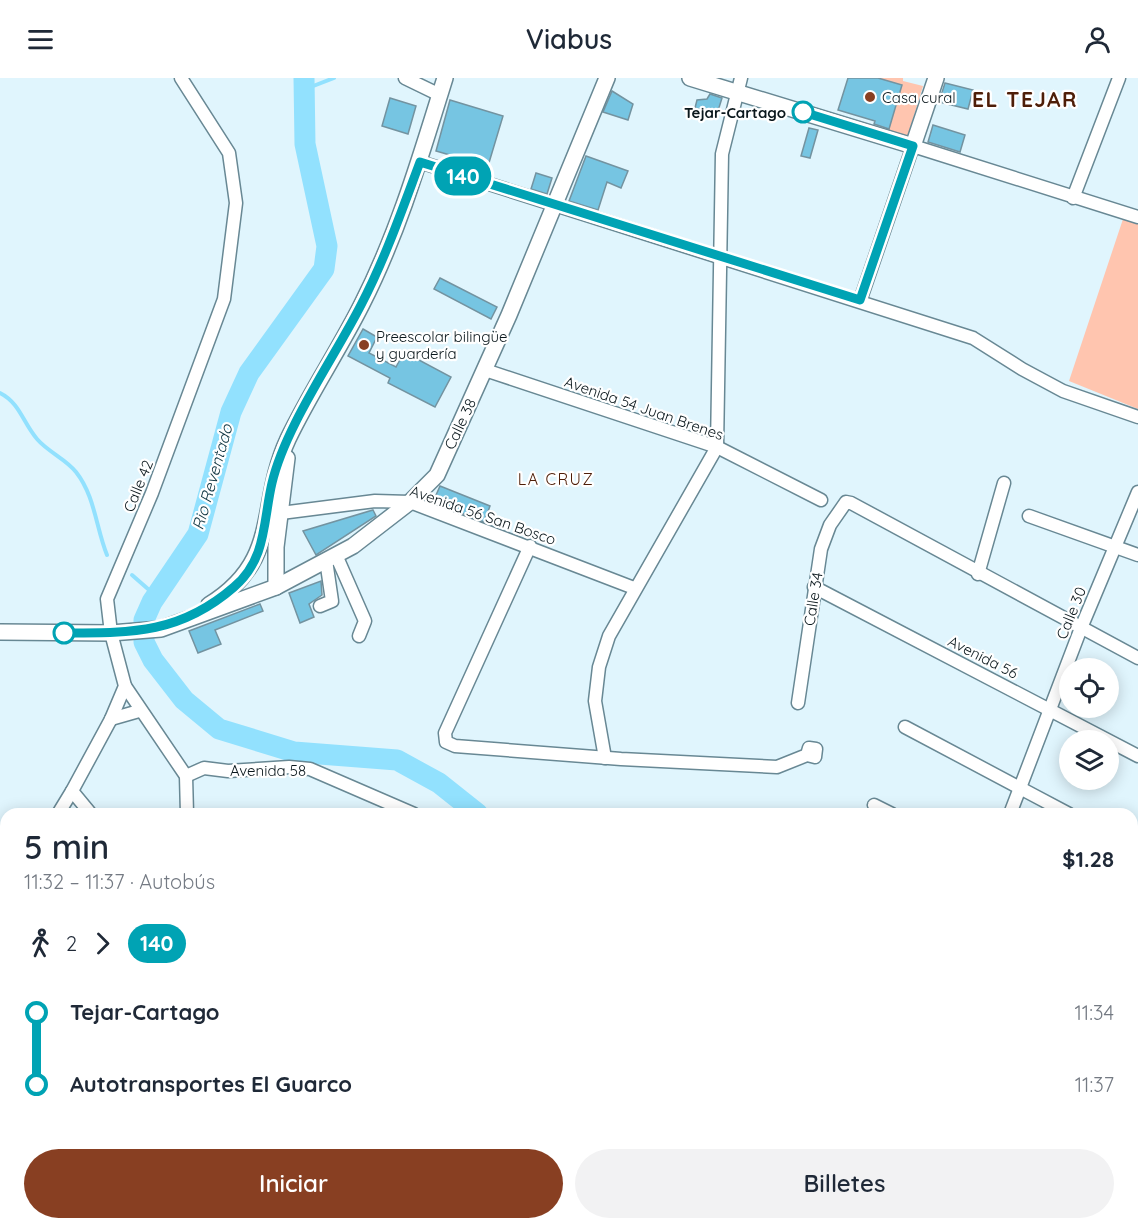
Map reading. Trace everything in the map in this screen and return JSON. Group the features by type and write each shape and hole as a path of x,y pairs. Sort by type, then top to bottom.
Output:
{"main road":[{"path":"0,632 117,633 159,629 222,597 248,572 265,533 272,483 288,440 362,303 392,240 420,162 446,78"},
{"name":"Calle 38","path":"159,629 276,587 353,546 410,502 437,475 485,370 607,78"},
{"path":"690,78 739,85 913,146 936,78"},
{"path":"276,587 275,566 288,440"}],"street":[{"name":"Calle 42","path":"182,78 229,153 236,202 224,299 152,493 107,599 117,633 125,686 186,776"},
{"path":"405,78 440,95"},
{"path":"1074,198 1119,78"},
{"path":"605,758 595,701 599,667 609,636 634,588 660,551 717,447 718,256 722,153 739,85"},
{"path":"860,300 913,146 1138,217"},
{"path":"420,162 860,300 979,341 1022,369 1063,391 1138,417"},
{"name":"Avenida 54 Juan Brenes","path":"485,370 717,447 821,500"},
{"path":"1004,483 978,574 1138,658"},
{"name":"Calle 30","path":"1012,808 1081,628 1138,492"},
{"name":"Avenida 56 San Bosco","path":"281,513 375,501 410,502 531,546 634,588"},
{"name":"Calle 34","path":"798,703 821,549 830,525 846,502 978,574"},
{"path":"1029,516 1138,555"},
{"path":"531,546 445,733 446,742 455,746 605,758 777,767 807,755"},
{"path":"320,606 332,601 331,558"},
{"path":"331,558 365,621 359,636"},
{"name":"Avenida 56","path":"814,587 1138,756"},
{"path":"62,808 111,719 125,686"},
{"path":"111,719 140,711"},
{"path":"905,728 1057,808"},
{"name":"Avenida 58","path":"186,776 204,768 228,771 289,767 310,769 400,808"},
{"path":"186,776 187,808"},
{"path":"72,791 86,808"},
{"path":"874,805 880,808"}],"shaded area":[{"path":"878,78 903,78 903,81 923,86 907,138 888,132 902,85"},
{"path":"1125,213 1138,217 1138,409 1069,381"}],"building":[{"name":"Casa cural","path":"848,78 878,78 902,85 889,129 874,124 875,121 838,110"},
{"path":"945,83 973,90 968,109 939,102"},
{"path":"612,91 633,104 628,120 603,112"},
{"path":"710,94 722,98 717,114 695,108 697,100 707,99"},
{"path":"390,98 416,106 408,134 382,126"},
{"path":"450,100 503,116 488,166 436,151"},
{"path":"933,125 965,135 960,152 928,142"},
{"path":"809,128 818,130 810,158 801,156"},
{"path":"586,156 628,171 621,188 607,182 598,210 569,201"},
{"path":"536,173 552,178 547,194 531,189"},
{"path":"440,278 497,307 491,319 434,289"},
{"path":"363,329 377,337 369,353 396,367 404,352 451,377 435,407 388,383 390,378 348,356"},
{"path":"440,486 490,506 484,522 433,502"},
{"path":"373,510 376,516 316,555 303,531"},
{"path":"321,581 322,595 309,604 314,617 300,623 289,593"},
{"path":"260,604 263,611 215,630 221,644 198,653 189,631"}],"waterway":[{"name":"Rio Reventado","path":"304,78 305,144 327,246 324,269 249,373 231,412 198,534 152,602 144,620 144,642 153,660 184,700 219,729 294,752 397,760 439,783 470,808"},
{"path":"303,90 334,78"},
{"path":"0,393 17,408 37,439 72,467 82,481 91,502 107,555"},
{"path":"132,575 156,596"}],"bus line":[{"name":"140","path":"64,633 123,633 161,628 222,597 248,572 255,562 265,533 272,483 288,440 362,303 392,240 420,162 860,300 913,146 803,112"}],"place":[{"name":"Casa cural","path":"870,97"},
{"name":"Tejar-Cartago","path":"803,112"},
{"name":"Preescolar bilingüe y guardería","path":"364,345"}],"district":[{"name":"EL TEJAR","path":"1025,99"},
{"name":"LA CRUZ","path":"556,479"}]}
